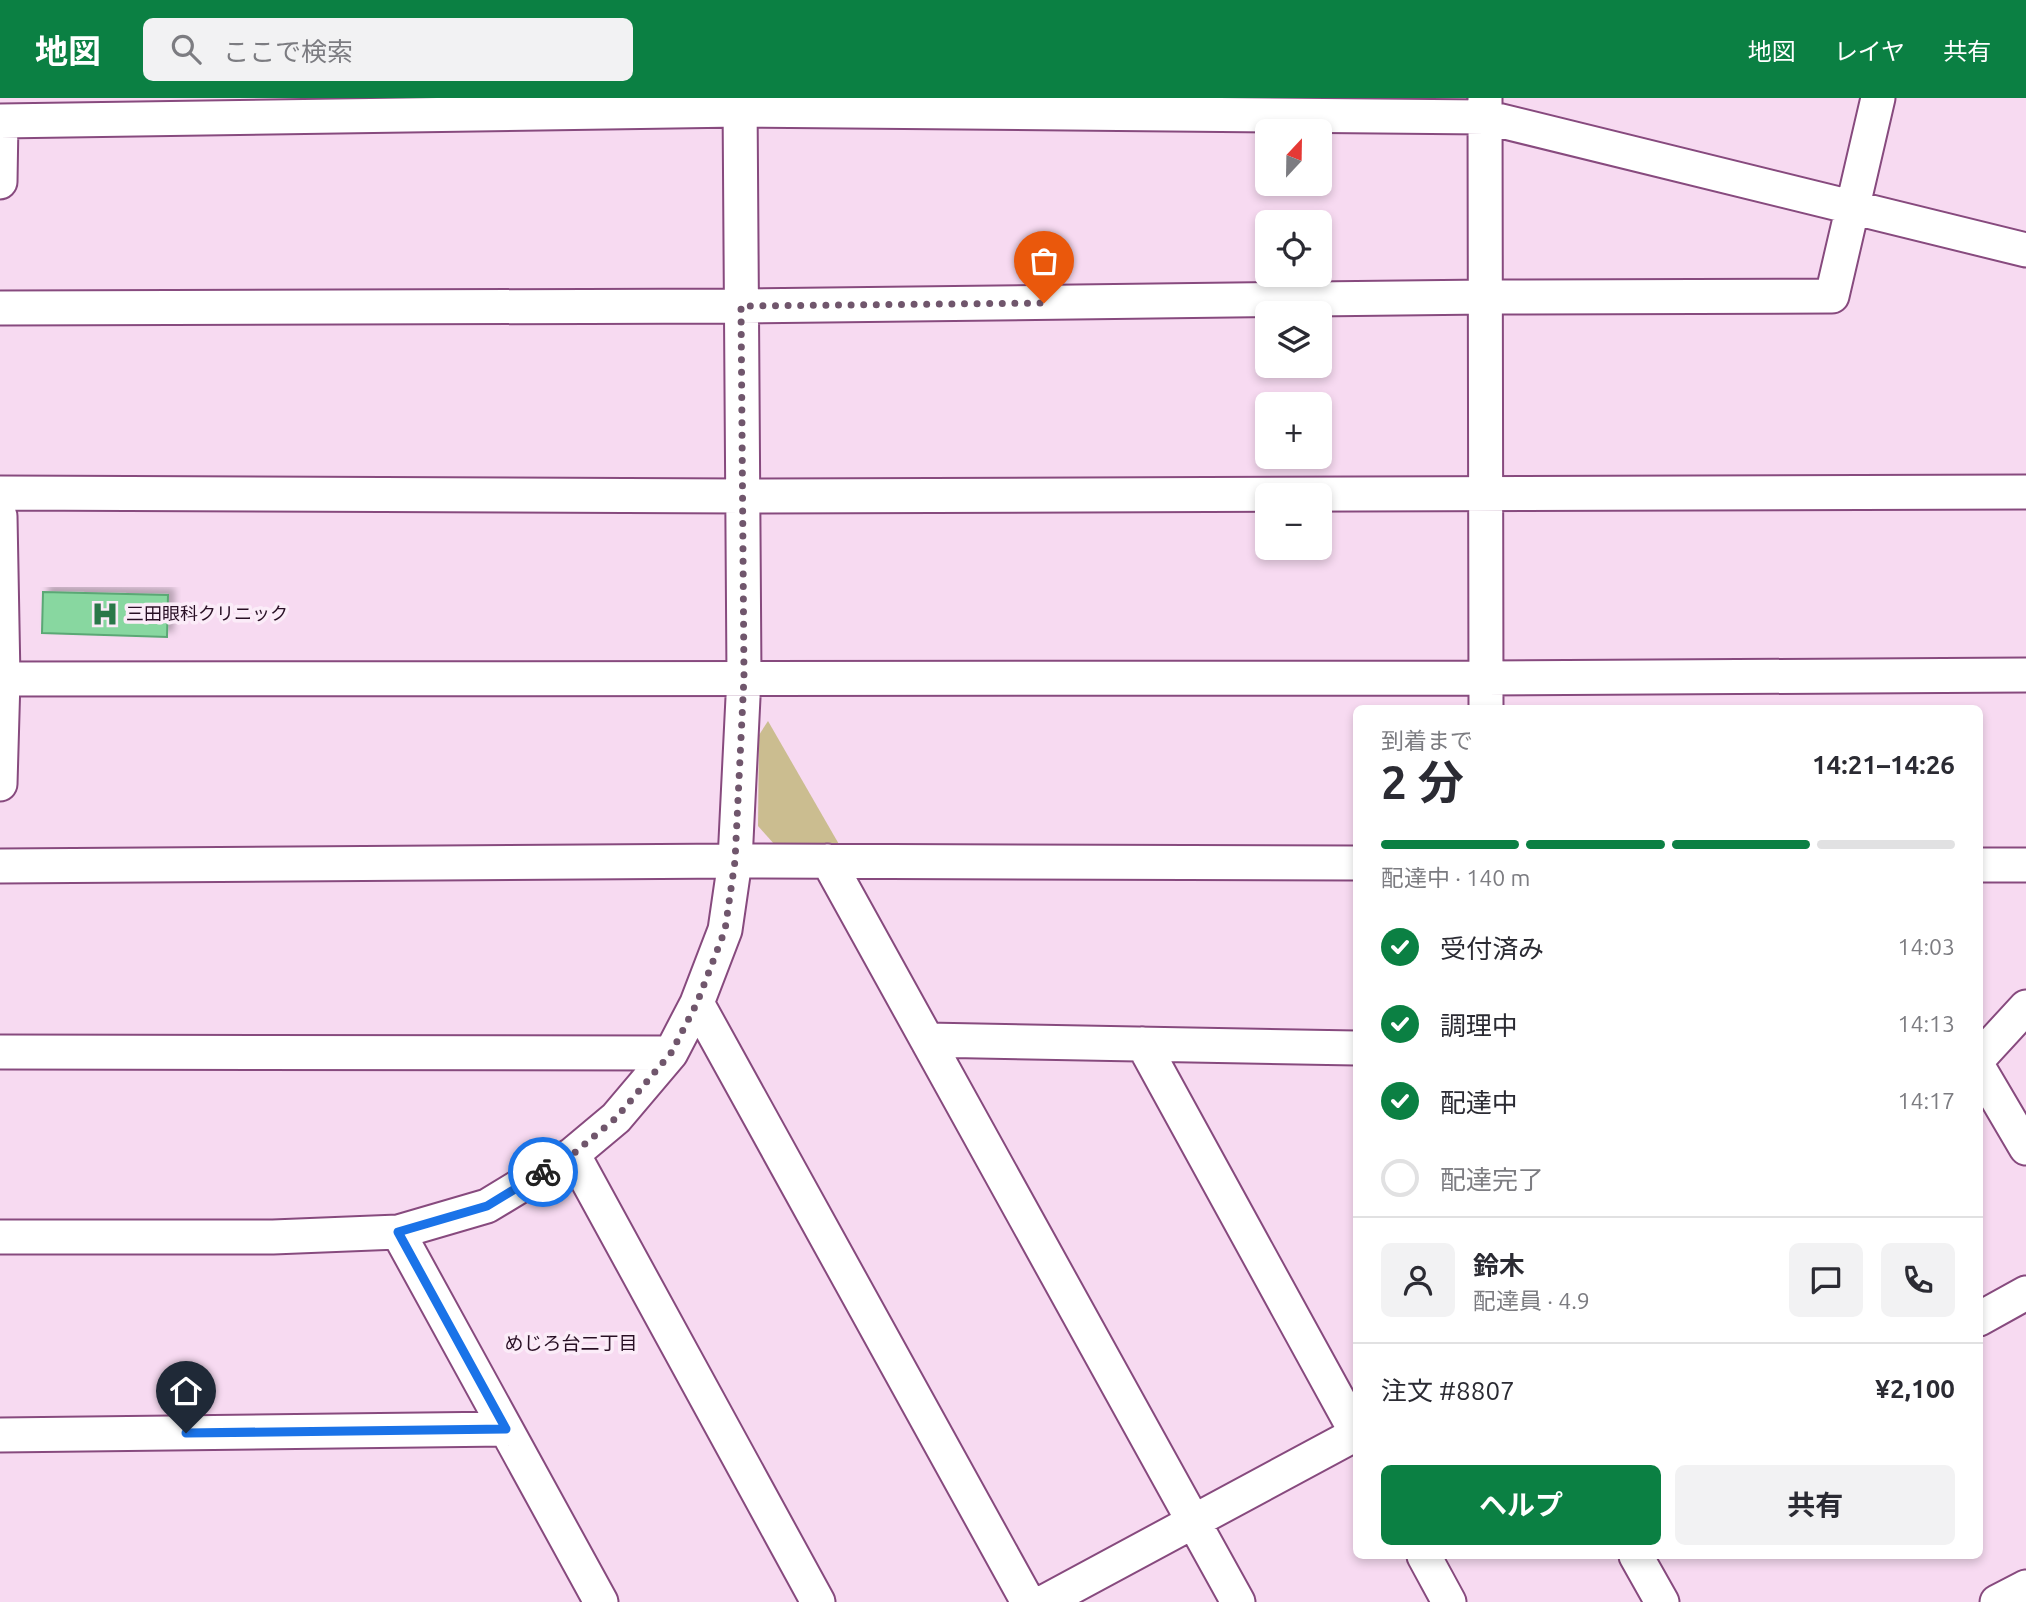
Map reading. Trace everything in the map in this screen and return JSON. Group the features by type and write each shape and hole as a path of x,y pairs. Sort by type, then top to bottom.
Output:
{"street":[{"path":"0,309 741,306 1832,296 1878,98"},
{"path":"0,182 0,121 740,104 1485,108 2026,250"},
{"path":"0,1237 273,1237 398,1232 487,1206 573,1154 616,1118 671,1053 697,1003 725,930 735,861 744,677 740,104"},
{"path":"1485,108 1486,693"},
{"path":"0,493 743,496 2026,492"},
{"path":"0,516 0,784"},
{"path":"1,679 744,677 1486,693 2026,675"},
{"path":"0,866 735,861 1353,863"},
{"path":"828,861 1238,1602"},
{"path":"1983,865 2026,865"},
{"path":"697,1003 1028,1602"},
{"path":"1983,1054 2026,1007"},
{"path":"927,1040 1353,1048"},
{"path":"1143,1044 1353,1428"},
{"path":"0,1052 671,1053"},
{"path":"1983,1075 2026,1148"},
{"path":"573,1154 818,1602"},
{"path":"398,1232 601,1602"},
{"path":"1983,1317 2026,1293"},
{"path":"0,1435 506,1429"},
{"path":"1044,1602 1353,1435"},
{"path":"1426,1559 1449,1602"},
{"path":"1638,1559 1662,1602"},
{"path":"1997,1602 2026,1587"}],"shaded area":[{"path":"768,721 840,846 775,845 758,826 759,735"}],"building":[{"name":"三田眼科クリニック","path":"43,592 168,595 167,637 42,633"}],"way so far":[{"path":"543,1172 573,1154 616,1118 671,1053 697,1003 725,930 735,861 744,677 741,306 1044,303"}],"place":[{"name":"三田眼科クリニック","path":"105,614"}],"district":[{"name":"めじろ台二丁目","path":"571,1343"}],"route":[{"path":"186,1433 506,1429 398,1232 487,1206 543,1172"}]}
